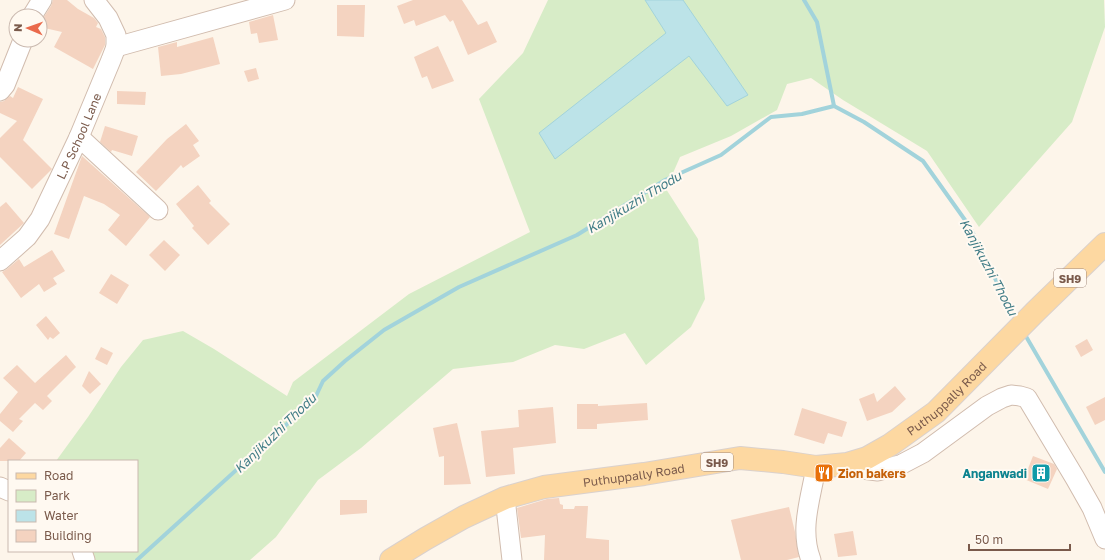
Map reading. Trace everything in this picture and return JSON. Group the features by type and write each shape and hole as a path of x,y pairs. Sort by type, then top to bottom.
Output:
{"main road":[{"name":"Puthuppally Road","path":"391,560 464,517 505,498 544,487 644,474 740,458 816,467 847,464 866,458 890,445 936,412 1014,335 1034,312 1105,244"}],"street":[{"path":"94,0 108,18 116,35 116,47 285,0"},
{"name":"L.P School Lane","path":"0,261 27,236 40,219 79,137 116,47"},
{"path":"0,91 5,85 20,48"},
{"path":"79,137 158,210"},
{"path":"847,464 862,469 878,471 902,464 923,453 988,406 1011,395 1020,396 1027,398 1092,508 1104,534"},
{"path":"811,560 806,545 805,523 816,467"},
{"path":"505,498 512,560"}],"green space":[{"path":"548,0 1104,0 1105,27 1072,122 979,227 927,151 843,100 811,78 787,84 777,110 731,136 680,157 666,189 698,239 705,299 691,327 646,365 625,333 584,349 555,345 513,362 453,369 361,448 318,480 276,537 250,560 93,560 89,552 138,552 138,460 57,460 88,417 121,367 143,340 183,331 287,396 293,382 409,294 530,232 479,99 523,53"}],"water":[{"path":"645,0 683,0 748,95 727,106 689,56 555,159 539,133 666,33"}],"building":[{"path":"53,0 67,0 78,9 94,18 98,23 96,27 101,29 105,37 105,45 93,69 54,47 62,32 48,29 48,11"},
{"path":"413,0 462,0 478,25 487,21 497,42 468,55 453,20 450,22 445,15 416,26 414,20 404,24 397,6"},
{"path":"337,5 365,5 364,37 337,36"},
{"path":"273,15 278,40 259,43 257,33 251,34 249,22"},
{"path":"213,37 220,64 181,74 161,76 158,47 177,42 177,47"},
{"path":"438,46 454,81 432,89 427,76 422,78 414,57"},
{"path":"256,68 259,79 248,82 244,71"},
{"path":"18,87 43,99 23,140 52,169 32,189 0,157 0,138 17,121 0,113 0,102 4,101 10,96 13,98"},
{"path":"117,91 146,92 145,105 117,104"},
{"path":"186,124 199,141 193,145 200,156 183,168 181,165 156,191 136,172 167,139"},
{"path":"105,126 138,136 132,156 112,150 111,152 100,142"},
{"path":"82,156 150,217 126,246 108,230 120,215 104,204 84,196 69,239 54,234"},
{"path":"198,185 211,201 209,203 230,224 208,245 192,228 194,226 176,204"},
{"path":"6,202 24,223 0,245 0,207"},
{"path":"164,240 180,255 165,271 149,255"},
{"path":"52,250 65,271 53,278 57,284 44,292 39,284 21,298 2,272 19,259 24,267"},
{"path":"111,274 129,285 117,304 99,293"},
{"path":"46,316 60,333 53,339 50,337 48,340 36,325"},
{"path":"1087,339 1093,350 1081,357 1075,346"},
{"path":"101,347 113,353 107,365 95,359"},
{"path":"66,355 76,367 47,396 52,401 43,410 35,403 19,419 23,421 13,432 0,421 0,414 18,392 3,378 17,365 35,383"},
{"path":"89,371 101,384 90,394 82,386"},
{"path":"895,386 906,399 892,412 867,421 859,399 874,393 877,402"},
{"path":"1105,397 1105,420 1095,425 1086,407"},
{"path":"647,403 648,420 597,424 597,429 577,429 577,404 598,404 598,406"},
{"path":"553,407 556,443 513,448 515,474 486,477 481,431 519,427 518,410"},
{"path":"802,408 847,422 842,437 828,433 824,444 794,435"},
{"path":"457,423 471,484 444,485 444,456 439,457 433,428"},
{"path":"9,438 26,453 20,460 0,461 0,448"},
{"name":"Anganwadi","path":"1033,456 1054,464 1057,469 1048,489 1024,479"},
{"path":"559,498 560,504 563,505 563,509 574,509 575,506 588,506 586,538 609,540 609,560 544,560 545,535 521,538 517,508 547,499"},
{"path":"340,500 367,500 367,513 340,515"},
{"path":"789,507 799,557 787,560 741,560 731,520"},
{"path":"853,531 857,555 838,557 834,534"}],"waterway":[{"path":"804,0 817,22 834,106"},
{"name":"Kanjikuzhi Thodu","path":"137,560 315,398 323,381 345,361 384,330 459,287 577,235 665,180 721,155 771,117 802,114 834,106 864,122 923,161 970,227 1017,321"},
{"name":"Kanjikuzhi Thodu","path":"1024,333 1105,472"}],"place":[{"name":"Zion bakers","path":"824,473"},
{"name":"Anganwadi","path":"1041,473"}]}
